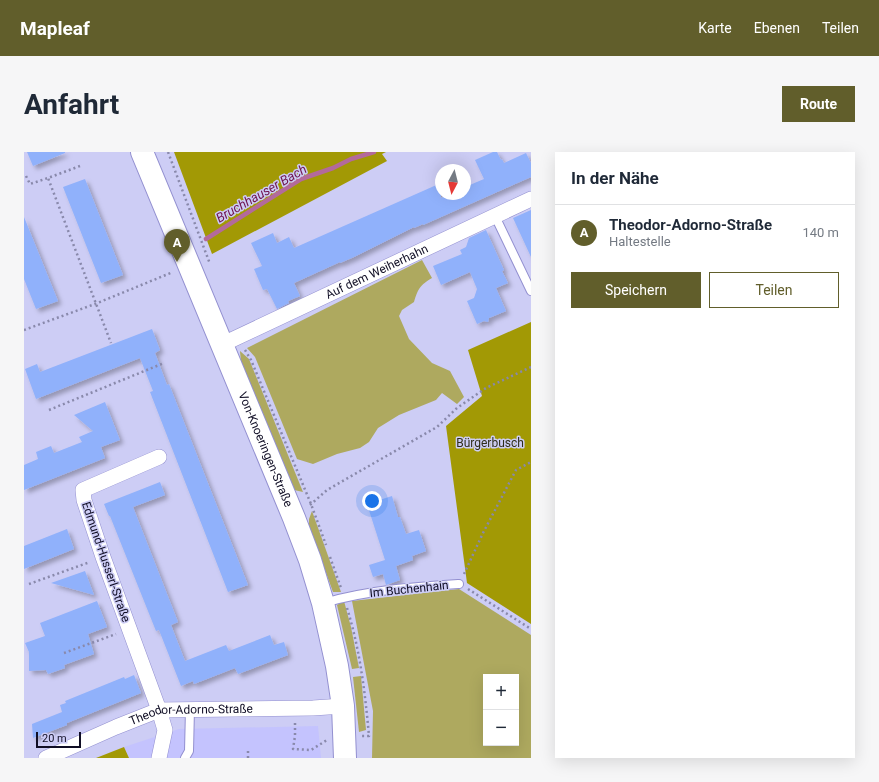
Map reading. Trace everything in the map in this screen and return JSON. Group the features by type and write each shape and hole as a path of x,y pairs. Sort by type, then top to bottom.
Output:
{"main road":[{"name":"Von-Knoeringen-Straße","path":"142,152 223,344 310,560 323,603 339,674 343,706 345,748"}],"street":[{"name":"Auf dem Weiherhahn","path":"223,344 531,199"},
{"name":"Edmund-Husserl-Straße","path":"159,457 84,490 84,500 103,557 160,710 165,730 159,758"},
{"name":"Theodor-Adorno-Straße","path":"46,758 160,710 313,708 343,706"}],"lane":[{"path":"495,216 531,290"},
{"name":"Im Buchenhain","path":"323,603 344,597 395,589 459,584"},
{"path":"185,758 189,751 190,709"}],"path":[{"path":"26,176 30,184 80,166"},
{"path":"48,178 110,343"},
{"path":"24,324 25,329 95,304 176,271"},
{"path":"49,410 164,363"},
{"path":"294,518 327,490 437,427 457,408 486,388 531,367"},
{"path":"459,584 483,533 516,470 531,462"},
{"path":"29,584 103,557"},
{"name":"Im Buchenhain","path":"459,584 531,629"},
{"path":"64,653 129,629"},
{"path":"296,724 293,750 311,750 328,740 345,748"},
{"path":"248,751 248,758"}],"shaded area":[{"path":"422,260 432,278 422,285 414,302 402,310 399,316 409,339 432,363 450,371 464,397 457,404 442,393 436,400 399,415 378,428 369,442 360,448 337,454 313,464 297,459 255,357 247,348"},
{"path":"240,351 249,359 303,492 294,490 241,362"},
{"path":"312,511 341,592 333,592 309,526 309,519"},
{"path":"459,589 531,635 531,758 372,758 373,711 352,601"},
{"path":"344,601 359,668 352,669 337,605"},
{"path":"361,676 366,730 359,732 353,677"},
{"path":"318,726 321,758 129,758 124,747 179,729"}],"green space":[{"path":"174,152 386,152 382,154 387,161 212,254"},
{"name":"Bürgerbusch","path":"531,322 531,624 467,583 446,426 482,396 468,350"},
{"path":"124,747 129,758 96,758"}],"building":[{"path":"27,152 65,152 65,153 33,166"},
{"path":"493,152 497,152 504,163 526,153 531,163 531,177 423,225 414,227 354,257 294,283 300,296 288,301 289,303 277,309 267,289 263,290 254,269 262,266 251,243 273,233 277,243 289,237 294,248 435,186 435,200 471,200 471,184 484,179 475,160"},
{"path":"85,179 123,275 101,283 63,187"},
{"path":"531,210 531,257 513,218"},
{"path":"24,217 58,301 36,309 24,279"},
{"path":"486,230 504,270 502,271 508,283 496,288 506,311 489,318 488,322 484,321 477,324 467,301 474,298 477,289 470,272 441,285 433,266 462,254 460,250 466,247 469,238"},
{"path":"152,329 160,350 155,353 167,385 169,384 248,585 228,592 150,392 153,391 140,358 36,399 25,369 37,364 40,372"},
{"path":"105,402 120,440 101,447 105,458 24,490 24,465 38,459 36,452 51,446 54,453 82,442 79,437 93,431 74,415"},
{"path":"160,482 165,495 133,507 178,622 171,625 185,661 226,645 229,651 270,635 274,645 284,642 288,655 238,674 235,668 194,684 193,681 181,686 159,630 156,631 104,504"},
{"path":"392,496 398,517 400,517 406,534 419,530 426,551 412,556 413,560 396,566 400,580 386,585 383,574 373,577 369,565 385,560 367,504"},
{"path":"67,529 74,549 24,569 24,546"},
{"path":"85,571 94,595 51,583"},
{"path":"97,601 107,627 88,634 94,654 64,665 65,668 48,674 46,670 29,671 29,652 25,643 45,636 40,623"},
{"path":"134,675 141,693 33,738 32,724 62,712 60,705 66,703 65,701 124,677 125,679"}],"waterway":[{"name":"Bruchhauser Bach","path":"206,239 301,179 333,168 351,159 374,152"}],"place":[{"name":"Theodor-Adorno-Straße","path":"177,262"}]}
